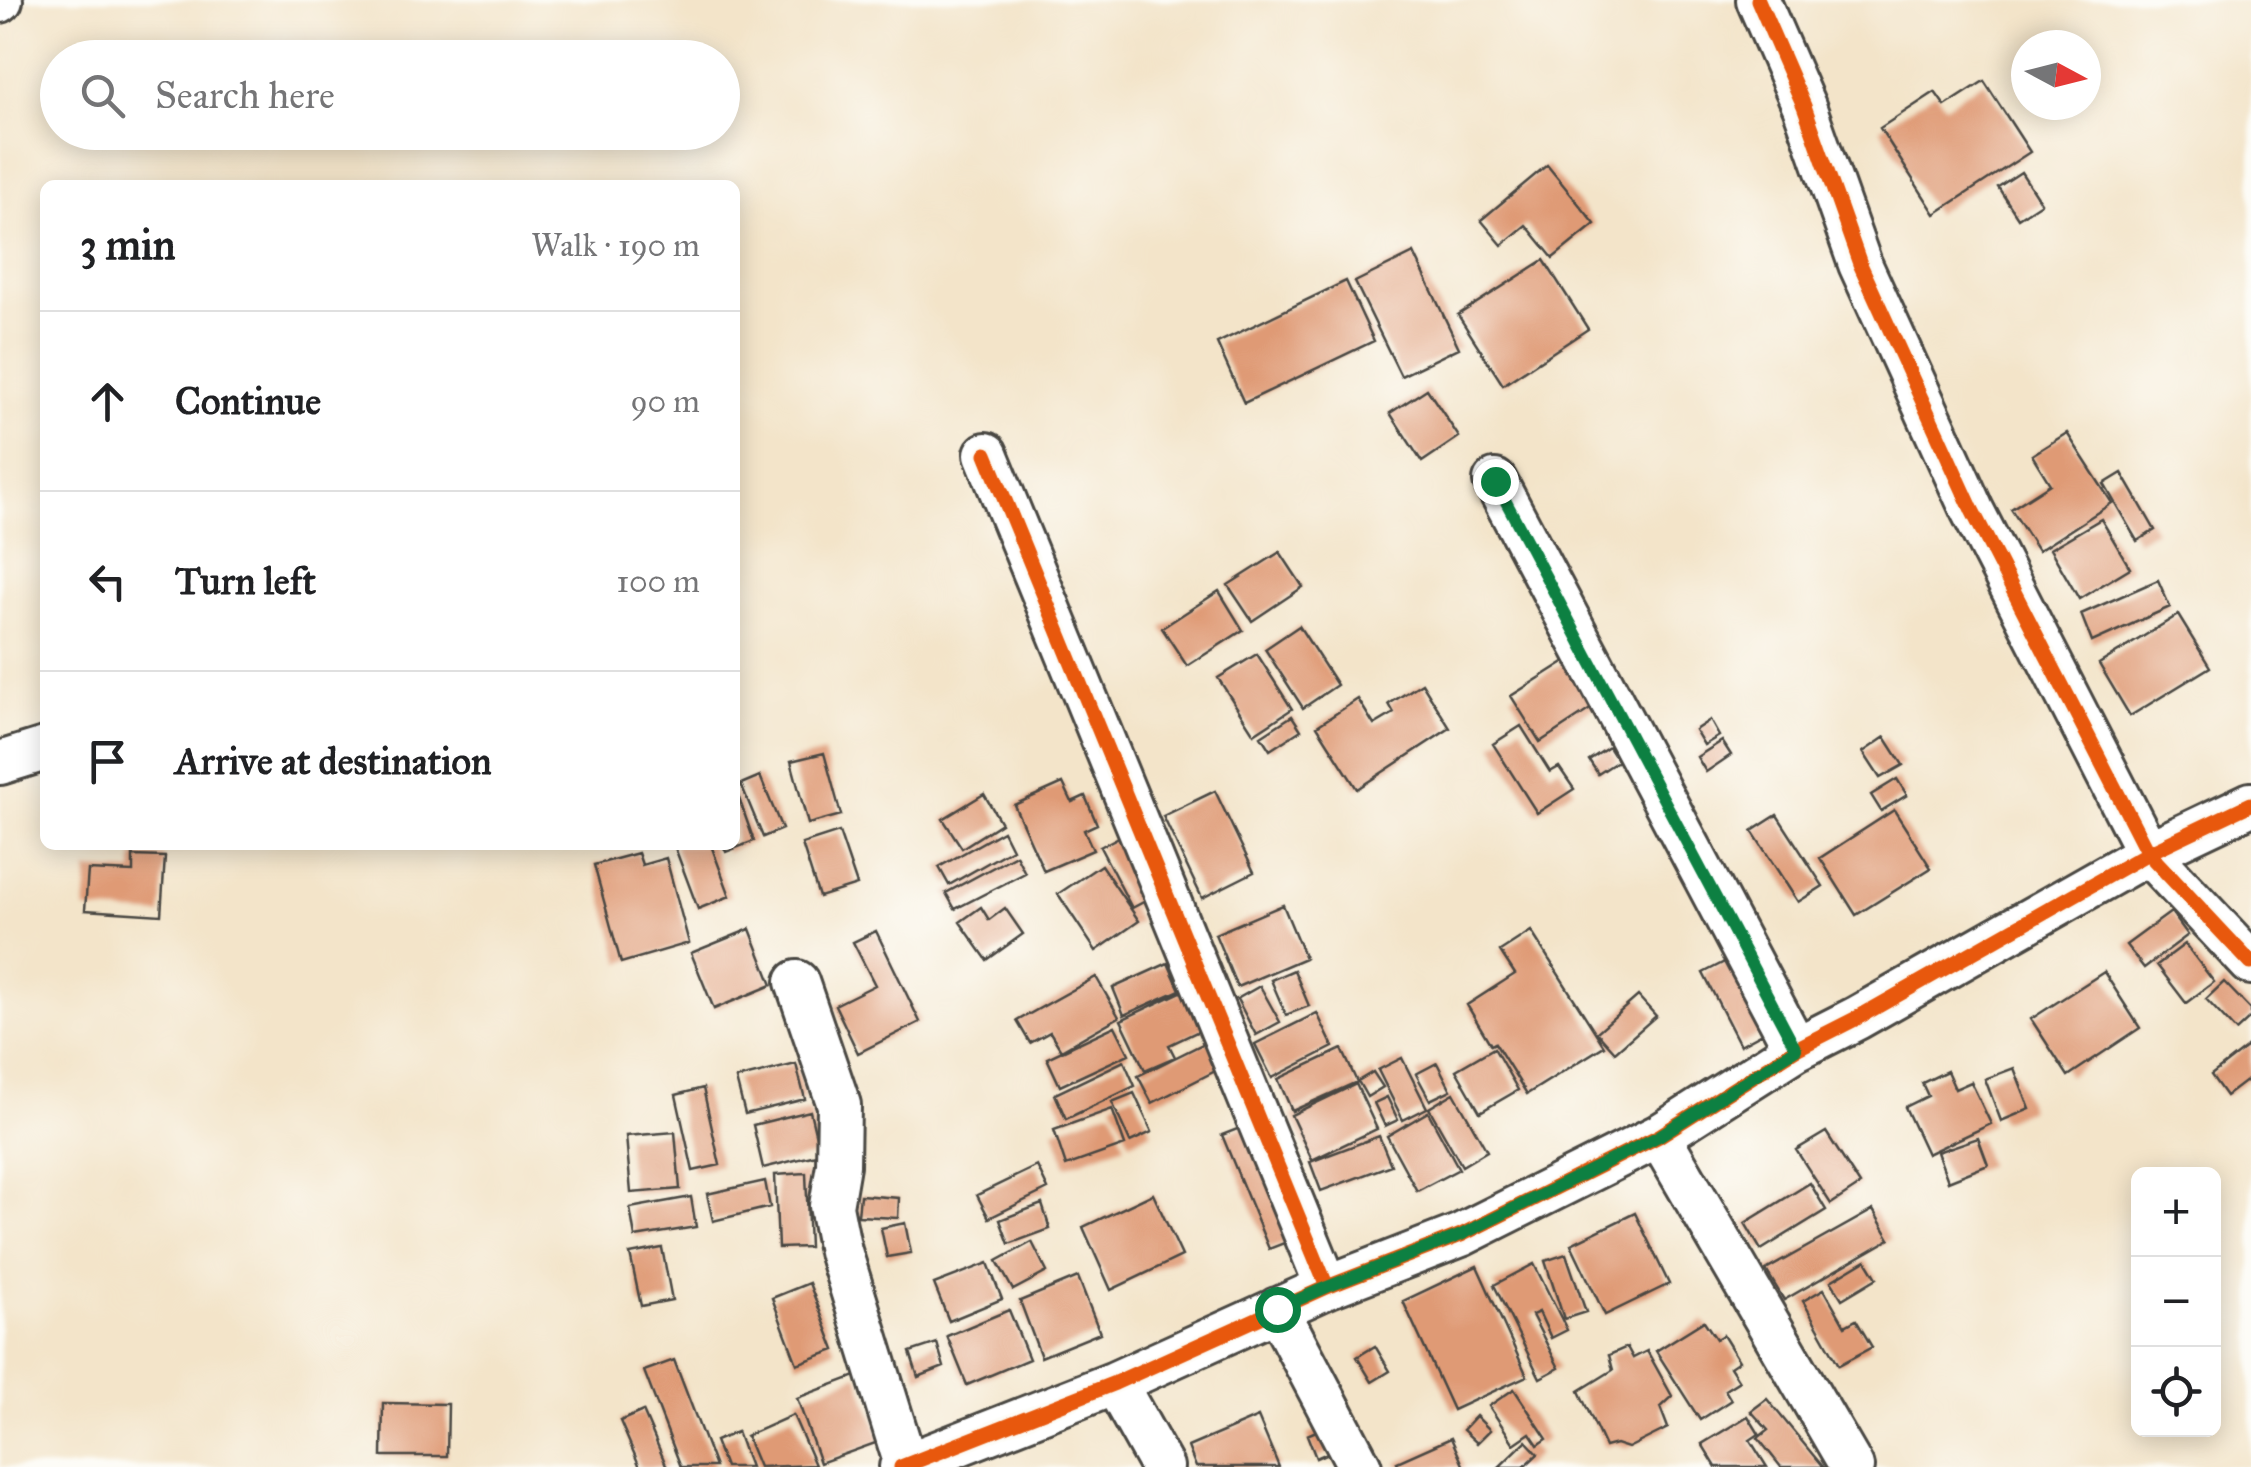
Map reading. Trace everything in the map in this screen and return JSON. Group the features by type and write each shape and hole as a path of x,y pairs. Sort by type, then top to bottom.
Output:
{"street":[{"path":"1758,0 1804,106 1860,264 1972,510 2148,853 2251,963"},
{"path":"986,454 1327,1287"},
{"path":"1495,481 1796,1049"},
{"path":"0,763 40,751"},
{"path":"797,982 839,1105 838,1165 831,1206 840,1251 903,1466 1114,1382 1327,1287 1461,1235 1659,1136 1796,1049 2148,853 2251,804"},
{"path":"1659,1136 1852,1467"},
{"path":"1277,1309 1360,1467"},
{"path":"1114,1382 1162,1467"}],"building":[{"path":"1984,81 2030,152 1935,214 1880,128 1935,92 1945,106"},
{"path":"1547,165 1595,224 1553,258 1526,225 1502,245 1481,220"},
{"path":"2021,172 2041,203 2018,218 1998,187"},
{"path":"1414,253 1459,348 1401,376 1355,282"},
{"path":"1544,260 1588,329 1503,385 1458,315"},
{"path":"1346,281 1374,341 1244,403 1217,343"},
{"path":"1427,389 1459,437 1422,462 1390,413"},
{"path":"2067,433 2112,503 2038,551 2011,509 2050,484 2032,455"},
{"path":"2122,473 2155,530 2137,541 2104,484"},
{"path":"2101,519 2130,568 2079,599 2050,549"},
{"path":"1280,552 1303,587 1252,621 1228,585"},
{"path":"2158,580 2170,607 2092,642 2081,614"},
{"path":"1219,591 1243,630 1187,666 1162,628"},
{"path":"2178,615 2210,667 2130,716 2099,664"},
{"path":"1299,626 1337,685 1303,708 1265,649"},
{"path":"1257,654 1292,709 1254,734 1218,678"},
{"path":"1566,661 1595,706 1540,742 1511,696"},
{"path":"1422,683 1450,728 1357,789 1317,726 1358,699 1374,725 1394,713 1389,704"},
{"path":"1292,716 1301,730 1270,750 1261,736"},
{"path":"1710,720 1719,736 1704,745 1695,730"},
{"path":"1521,726 1550,772 1559,767 1574,789 1537,813 1493,744"},
{"path":"1885,737 1903,765 1880,778 1863,752"},
{"path":"1722,741 1731,755 1706,772 1697,757"},
{"path":"1609,747 1618,761 1598,774 1589,760"},
{"path":"824,753 841,815 808,824 791,761"},
{"path":"760,776 782,829 763,837 741,784"},
{"path":"1897,779 1907,795 1881,811 1871,795"},
{"path":"1063,783 1072,802 1085,796 1097,824 1084,830 1093,850 1044,871 1014,805"},
{"path":"1215,791 1254,872 1202,898 1163,816"},
{"path":"984,794 1001,823 962,848 943,819"},
{"path":"740,801 754,841 740,846"},
{"path":"1894,810 1931,868 1856,915 1820,858"},
{"path":"1777,815 1823,886 1798,902 1752,831"},
{"path":"1136,828 1168,889 1132,908 1100,847"},
{"path":"1003,831 1012,849 949,885 939,867"},
{"path":"839,832 857,885 819,897 802,844"},
{"path":"676,850 713,850 730,896 698,909"},
{"path":"638,853 642,865 666,858 689,943 621,963 594,865"},
{"path":"1016,855 1025,873 955,909 946,893"},
{"path":"133,856 165,857 161,915 85,910 88,870 133,872"},
{"path":"1101,865 1139,921 1096,951 1058,894"},
{"path":"1283,905 1305,958 1237,987 1215,934"},
{"path":"981,907 989,920 1005,908 1023,934 987,960 960,922"},
{"path":"2171,912 2188,935 2144,968 2126,945"},
{"path":"750,929 772,985 714,1009 691,953"},
{"path":"876,931 920,1022 858,1053 835,1005 875,985 853,942"},
{"path":"1531,931 1604,1046 1527,1094 1467,1005 1515,974 1500,951"},
{"path":"1760,944 1796,1015 1740,1045 1703,973"},
{"path":"2185,944 2214,982 2186,1003 2157,965"},
{"path":"1168,963 1180,990 1124,1015 1113,988"},
{"path":"1294,970 1309,1006 1286,1015 1271,980"},
{"path":"2104,972 2140,1028 2068,1076 2031,1019"},
{"path":"1096,977 1119,1017 1061,1050 1050,1032 1030,1043 1017,1021"},
{"path":"1202,982 1220,1021 1169,1045 1175,1057 1145,1070 1121,1020"},
{"path":"2224,982 2251,1010 2251,1017 2236,1031 2206,999"},
{"path":"1260,986 1280,1022 1256,1035 1237,999"},
{"path":"1638,996 1656,1016 1615,1052 1597,1032"},
{"path":"1317,1013 1333,1047 1272,1078 1255,1044"},
{"path":"1115,1026 1129,1054 1060,1086 1047,1058"},
{"path":"1219,1036 1233,1062 1152,1103 1138,1076"},
{"path":"2251,1044 2251,1077 2226,1096 2211,1075"},
{"path":"1494,1048 1518,1090 1480,1112 1456,1070"},
{"path":"1342,1049 1357,1082 1292,1111 1278,1079"},
{"path":"1402,1058 1427,1108 1403,1120 1378,1070"},
{"path":"1124,1061 1135,1086 1066,1119 1055,1094"},
{"path":"1437,1063 1451,1090 1430,1100 1416,1074"},
{"path":"796,1064 805,1099 745,1114 736,1079"},
{"path":"2014,1068 2030,1109 2001,1121 1985,1079"},
{"path":"1947,1071 1955,1089 1971,1082 1991,1124 1927,1154 1905,1107 1928,1096 1922,1083"},
{"path":"1373,1072 1383,1087 1367,1097 1358,1081"},
{"path":"1356,1084 1377,1129 1312,1160 1291,1115"},
{"path":"703,1088 720,1165 693,1171 676,1095"},
{"path":"1134,1093 1152,1132 1130,1142 1112,1102"},
{"path":"1454,1093 1487,1151 1462,1166 1429,1108"},
{"path":"1387,1097 1398,1120 1385,1126 1374,1103"},
{"path":"1112,1109 1125,1145 1066,1166 1054,1130"},
{"path":"810,1111 820,1154 763,1168 753,1125"},
{"path":"1428,1112 1459,1169 1417,1191 1387,1136"},
{"path":"1255,1122 1302,1236 1269,1249 1222,1135"},
{"path":"675,1132 680,1189 631,1193 626,1136"},
{"path":"1826,1132 1860,1185 1831,1204 1796,1150"},
{"path":"1379,1136 1391,1165 1321,1191 1310,1162"},
{"path":"1978,1138 1988,1165 1948,1181 1937,1152"},
{"path":"1037,1166 1048,1189 989,1218 977,1195"},
{"path":"806,1173 809,1247 778,1248 775,1175"},
{"path":"765,1181 770,1207 713,1221 707,1194"},
{"path":"1810,1183 1826,1210 1761,1250 1745,1223"},
{"path":"1153,1194 1182,1256 1111,1290 1083,1227"},
{"path":"860,1195 899,1198 898,1218 858,1216"},
{"path":"691,1197 696,1227 635,1237 630,1208"},
{"path":"1042,1204 1050,1229 1009,1244 1000,1220"},
{"path":"1873,1210 1890,1239 1784,1300 1766,1270"},
{"path":"1635,1213 1669,1284 1605,1315 1571,1244"},
{"path":"905,1223 911,1253 887,1257 881,1228"},
{"path":"1032,1242 1047,1272 1013,1290 997,1261"},
{"path":"662,1248 672,1300 641,1306 630,1254"},
{"path":"1566,1254 1586,1312 1564,1319 1545,1261"},
{"path":"1866,1260 1877,1278 1842,1299 1831,1281"},
{"path":"988,1263 1002,1299 949,1321 934,1284"},
{"path":"1534,1264 1567,1330 1551,1338 1539,1312 1532,1315 1559,1368 1540,1378 1494,1285"},
{"path":"1477,1266 1527,1376 1453,1410 1403,1301"},
{"path":"1078,1277 1100,1333 1041,1357 1020,1301"},
{"path":"809,1283 835,1350 797,1364 772,1298"},
{"path":"1824,1289 1845,1326 1856,1320 1872,1347 1839,1365 1803,1301"},
{"path":"1009,1310 1029,1359 967,1385 947,1336"},
{"path":"1704,1321 1716,1339 1723,1335 1739,1361 1730,1367 1739,1381 1725,1390 1731,1400 1700,1420 1656,1351"},
{"path":"937,1343 944,1367 918,1377 910,1352"},
{"path":"1375,1346 1390,1371 1372,1382 1357,1357"},
{"path":"1627,1347 1633,1358 1647,1351 1672,1396 1660,1407 1668,1428 1628,1448 1616,1444 1605,1447 1579,1391 1613,1370 1609,1355"},
{"path":"674,1360 715,1467 681,1467 644,1371"},
{"path":"858,1375 881,1441 820,1463 797,1398"},
{"path":"1514,1389 1547,1439 1538,1445 1530,1433 1514,1444 1489,1406"},
{"path":"1767,1399 1823,1467 1781,1467 1758,1438 1768,1430 1751,1411"},
{"path":"383,1403 448,1404 447,1456 382,1456"},
{"path":"643,1411 667,1467 640,1467 620,1421"},
{"path":"793,1415 815,1465 759,1467 746,1436"},
{"path":"1476,1416 1490,1430 1477,1443 1463,1430"},
{"path":"1748,1416 1759,1434 1750,1440 1767,1467 1716,1467 1702,1444"},
{"path":"1258,1417 1279,1467 1196,1467 1188,1447"},
{"path":"1342,1420 1351,1443 1316,1458 1307,1435"},
{"path":"737,1432 750,1467 725,1467 715,1441"},
{"path":"1451,1438 1464,1467 1400,1467 1397,1462"},
{"path":"1526,1441 1538,1454 1524,1467 1499,1467"}],"cycle path":[{"path":"1758,0 1804,106 1860,264 1972,510 2148,853 2251,963"},
{"path":"986,454 1327,1287"},
{"path":"901,1467 1115,1383 1327,1287 1461,1235 1659,1136 1796,1049 2148,853 2251,804"}],"route":[{"path":"1277,1309 1461,1235 1659,1136 1796,1049 1495,481"}]}
